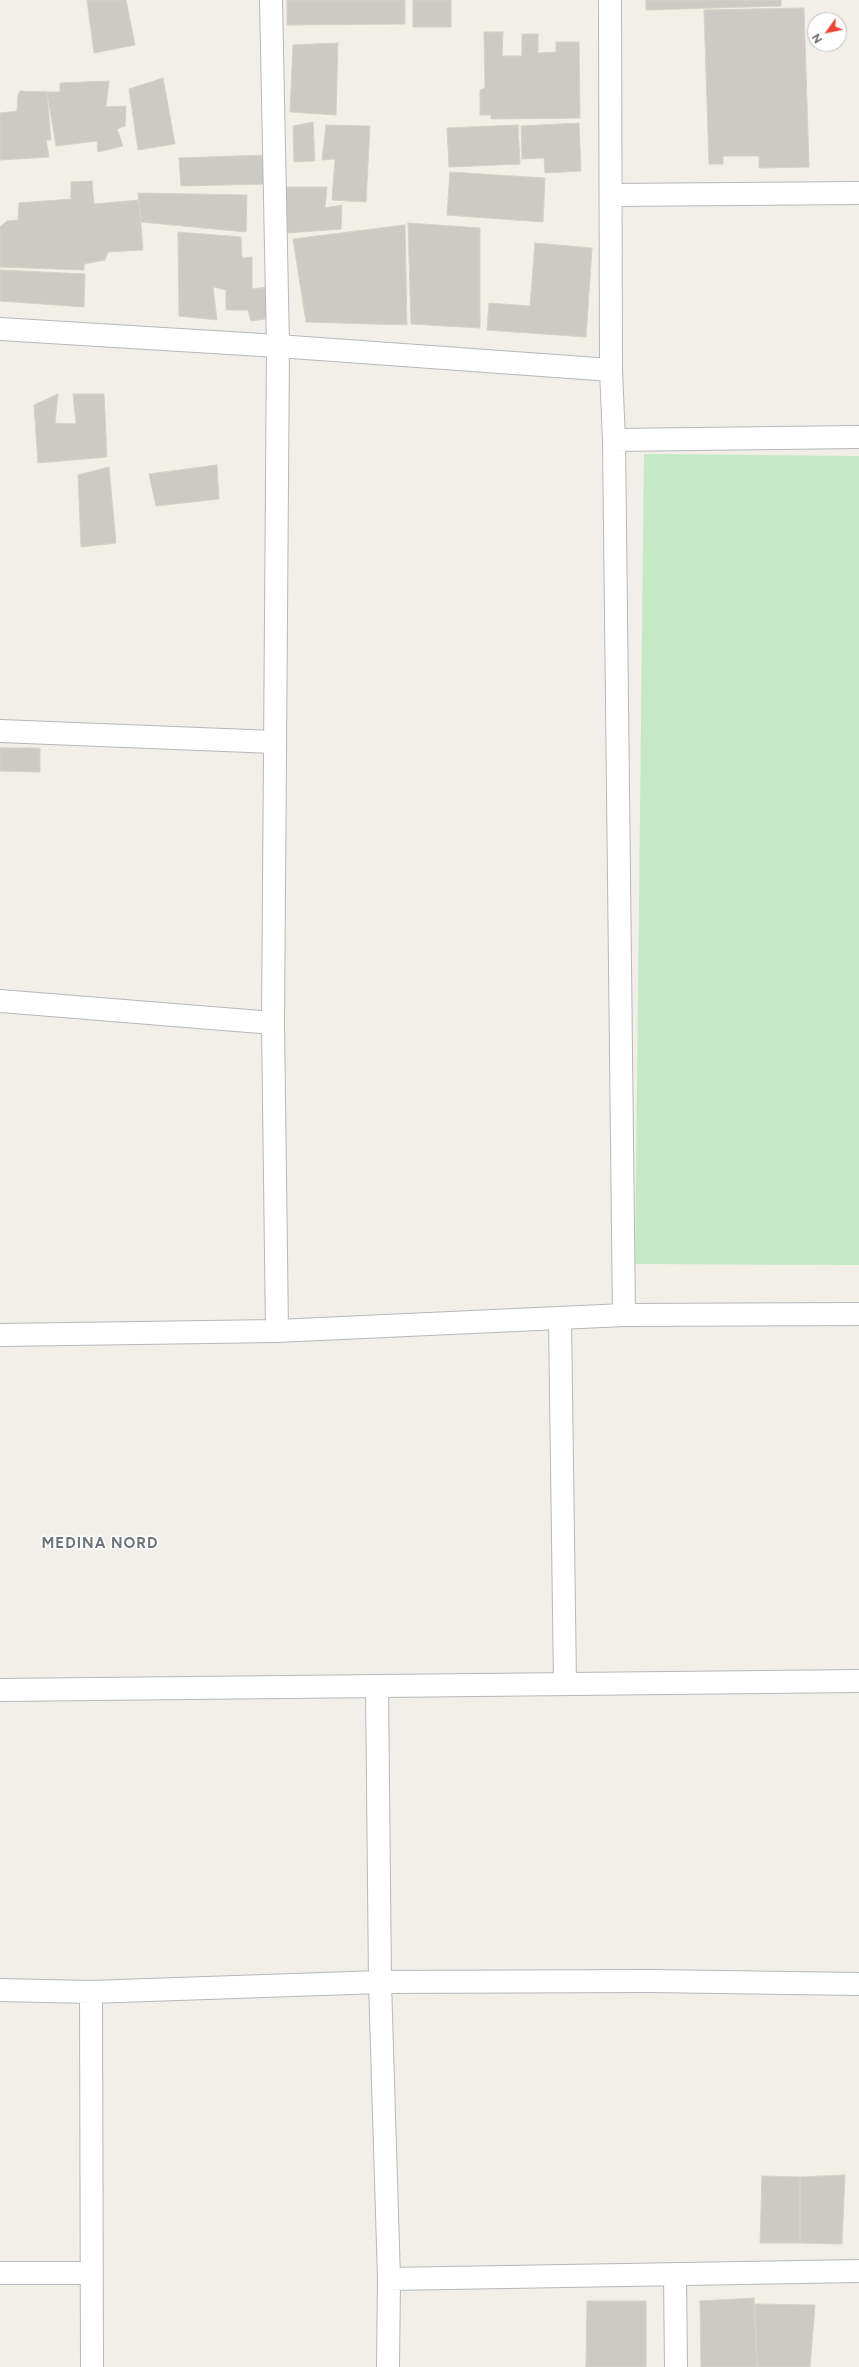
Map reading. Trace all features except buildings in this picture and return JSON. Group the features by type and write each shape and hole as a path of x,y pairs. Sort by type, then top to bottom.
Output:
{"street":[{"path":"271,0 278,346 274,742 274,1023 277,1331"},
{"path":"610,0 612,195 611,370 614,440 624,1315"},
{"path":"612,195 859,193"},
{"path":"0,329 278,346 611,370"},
{"path":"614,440 859,437"},
{"path":"0,731 274,742"},
{"path":"0,1001 274,1023"},
{"path":"0,1335 277,1331 624,1315 859,1314"},
{"path":"560,1318 565,1684"},
{"path":"0,1690 859,1681"},
{"path":"377,1686 380,1982 389,2279 388,2367"},
{"path":"0,1990 91,1992 380,1982 650,1981 859,1984"},
{"path":"91,1992 90,2273 92,2367"},
{"path":"389,2279 859,2271"},
{"path":"0,2273 90,2273"},
{"path":"675,2274 676,2367"}],"green space":[{"path":"644,454 859,456 859,1265 635,1264"}],"district":[{"name":"MEDINA NORD","path":"100,1544"}]}
